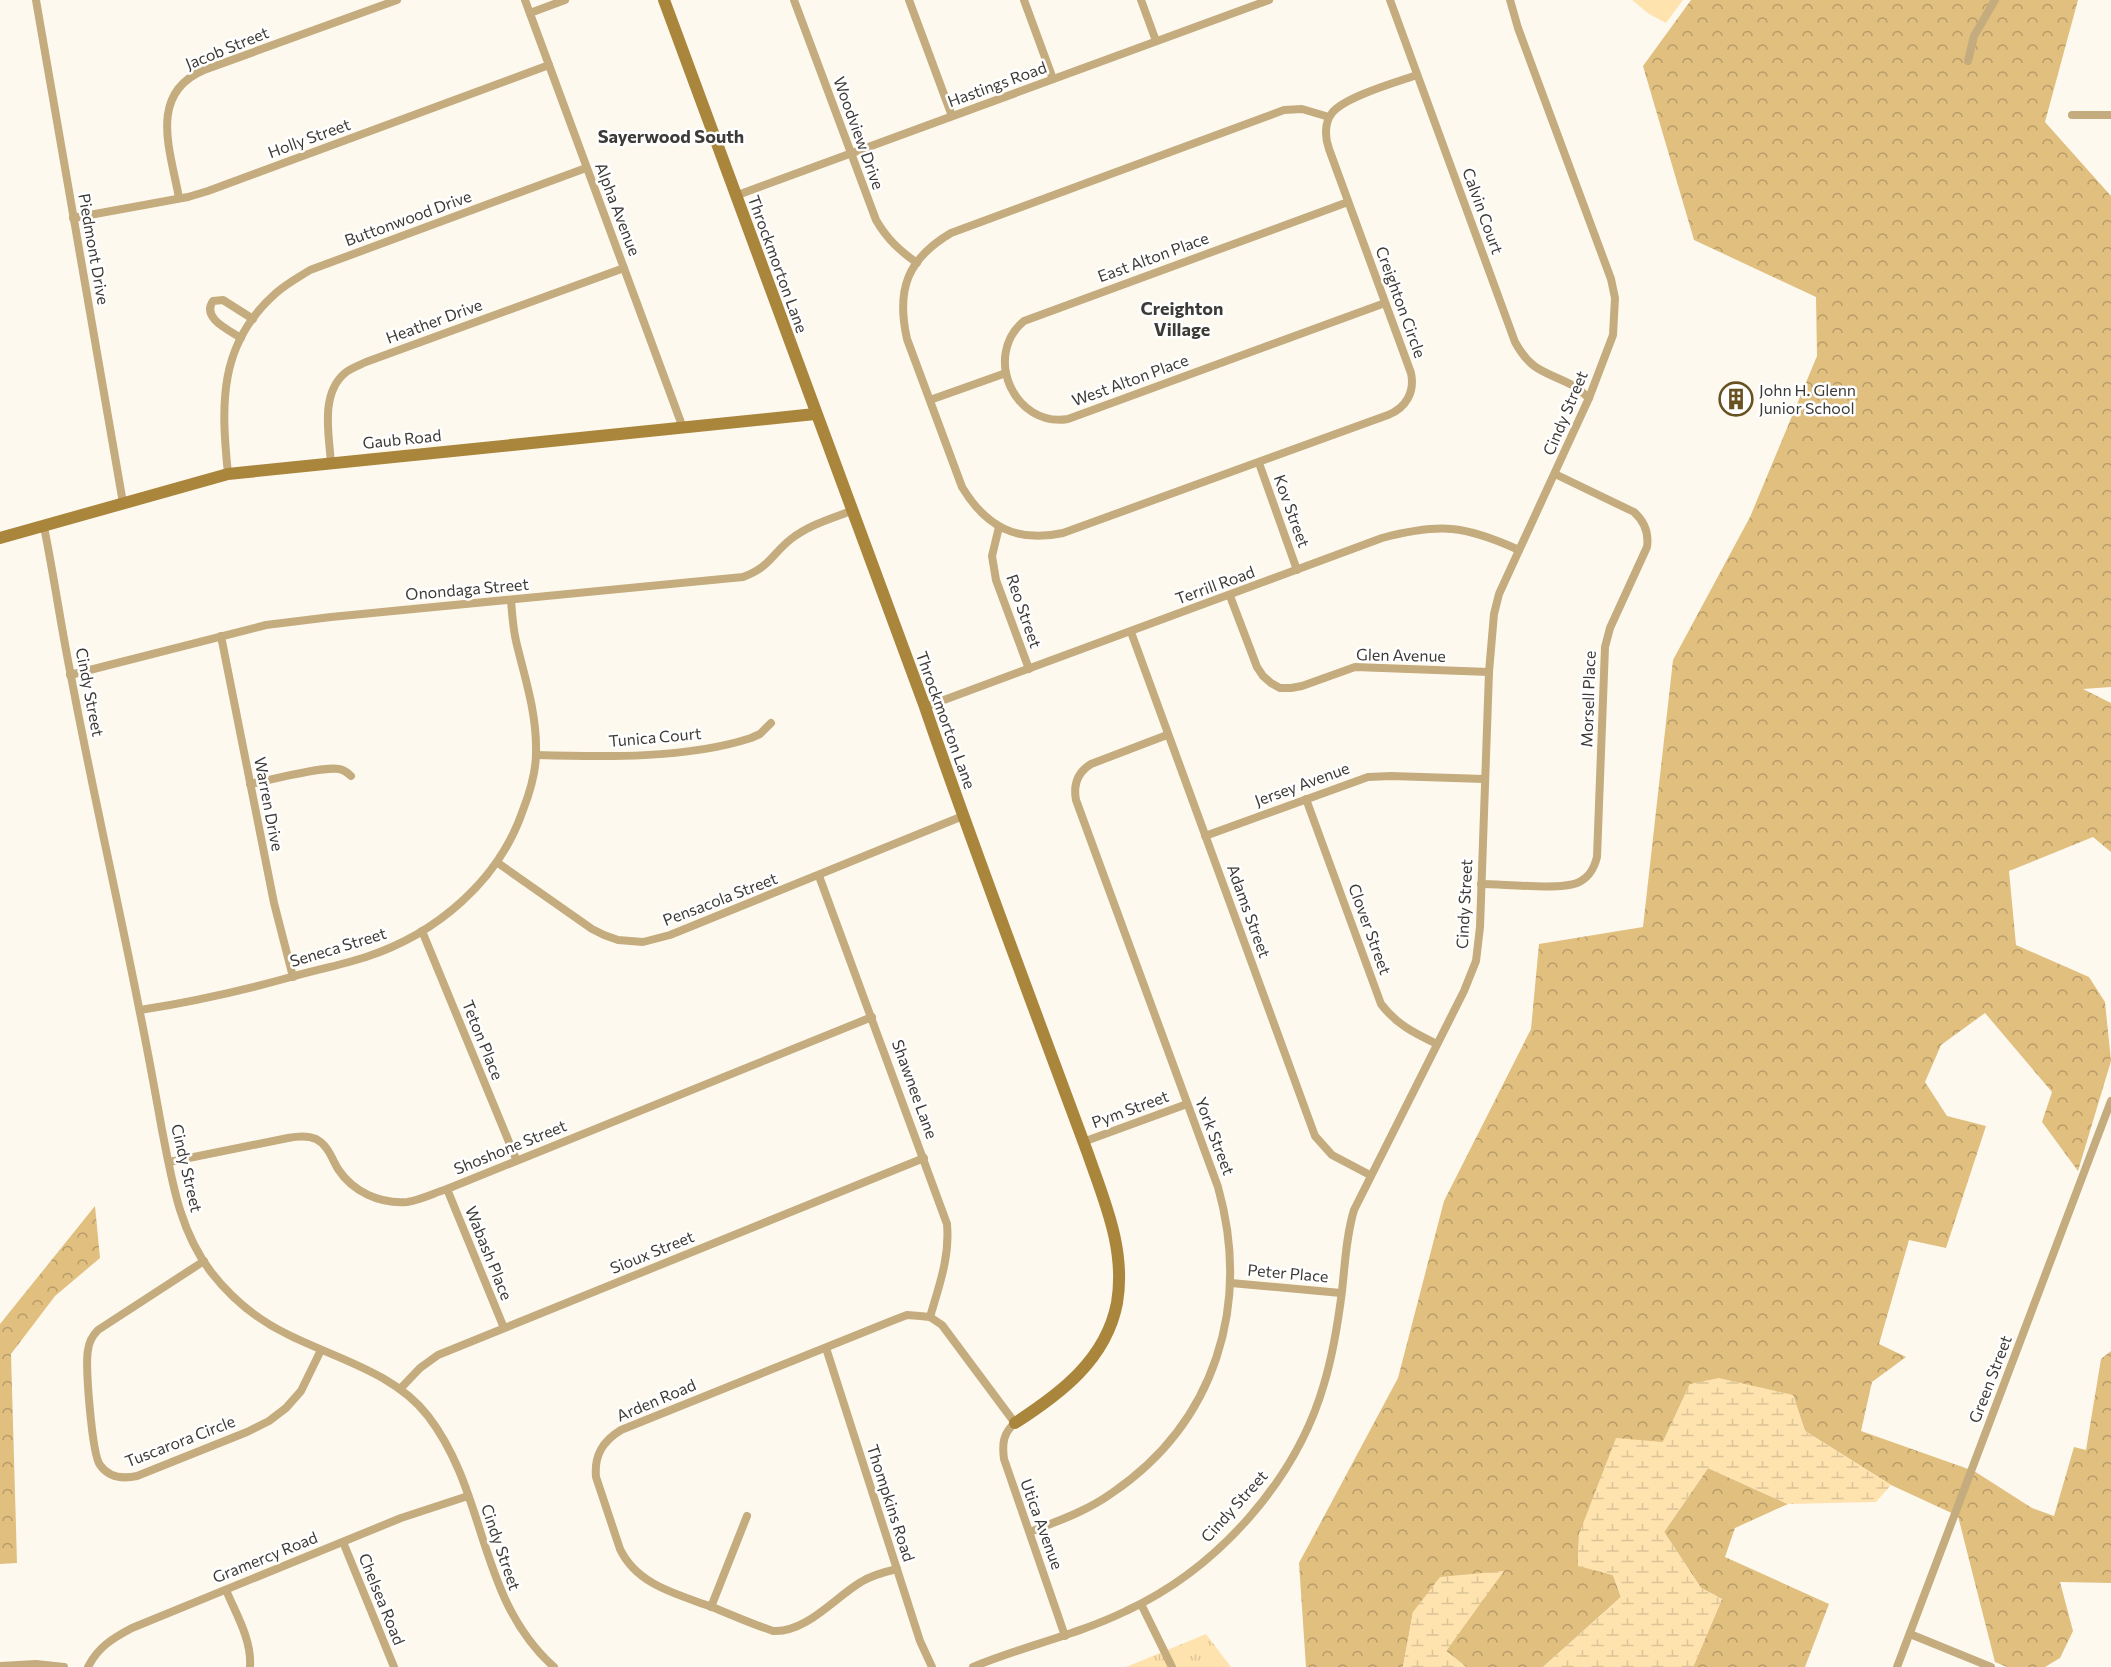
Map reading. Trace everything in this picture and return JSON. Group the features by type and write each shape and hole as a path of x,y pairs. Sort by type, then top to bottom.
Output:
{"street":[{"name":"Piedmont Drive","path":"36,0 123,503"},
{"name":"Jacob Street","path":"179,198 165,123 172,98 185,82 204,70 397,0"},
{"name":"Alpha Avenue","path":"525,0 683,428"},
{"path":"530,13 565,0"},
{"name":"Throckmorton Lane","path":"664,0 925,707 1117,1241 1119,1273 1116,1306 1103,1338 1085,1368 1056,1396 1014,1423"},
{"name":"Woodview Drive","path":"794,0 876,220 885,235 898,249 917,263"},
{"path":"909,0 952,116"},
{"path":"1024,0 1053,79"},
{"path":"1141,0 1156,41"},
{"name":"Hastings Road","path":"735,195 1269,0"},
{"name":"Calvin Court","path":"1390,0 1520,350 1534,367 1576,387 1589,398"},
{"name":"Cindy Street","path":"973,1667 1065,1636 1141,1604 1183,1578 1210,1555 1247,1519 1280,1477 1305,1434 1323,1387 1335,1337 1348,1231 1354,1210 1464,991 1476,961 1480,927 1484,779 1494,614 1499,594 1589,398 1613,335 1616,298 1510,0"},
{"path":"1968,61 1974,36 1995,0"},
{"name":"Holly Street","path":"73,218 179,198 218,188 549,65"},
{"path":"1329,117 1332,111 1344,102 1417,75"},
{"name":"Creighton Circle","path":"1302,109 1329,117 1326,142 1348,202 1413,380 1411,391 1404,405 1388,415 1063,533 1034,537 999,527 977,509 962,488 907,339 902,315 906,284 917,263 927,251 951,234 1284,110 1302,109"},
{"path":"2072,115 2111,115"},
{"name":"Buttonwood Drive","path":"228,474 223,404 231,362 241,338 253,319 277,292 310,270 586,168"},
{"name":"East Alton Place","path":"1006,374 1007,344 1018,326 1024,321 1348,202"},
{"name":"Heather Drive","path":"331,463 328,409 332,390 345,373 366,362 624,268"},
{"path":"241,338 216,321 210,312 210,305 213,301 223,300 253,319"},
{"name":"West Alton Place","path":"1006,374 1017,396 1031,413 1049,420 1068,419 1384,303"},
{"path":"930,400 1006,374"},
{"name":"Gaub Road","path":"0,538 228,474 815,414"},
{"name":"Kov Street","path":"1259,463 1297,570"},
{"name":"Morsell Place","path":"1481,884 1571,885 1588,876 1594,868 1597,857 1605,647 1610,628 1647,547 1648,540 1645,526 1634,512 1555,474"},
{"name":"Onondaga Street","path":"70,675 266,625 743,577 765,566 783,545 800,533 822,521 851,511"},
{"name":"Cindy Street","path":"44,527 70,675 140,1010 173,1189 180,1213 204,1262 224,1288 256,1317 289,1336 370,1371 400,1389 422,1408 439,1432 457,1466 505,1603 528,1640 554,1667"},
{"name":"Reo Street","path":"999,527 992,556 996,580 1029,669"},
{"name":"Terrill Road","path":"925,707 1382,538 1425,528 1448,527 1474,532 1519,550"},
{"name":"Glen Avenue","path":"1230,596 1257,667 1270,684 1280,688 1302,686 1355,667 1489,672"},
{"name":"Seneca Street","path":"140,1010 221,995 368,957 422,931 480,885 498,863 520,821 531,784 536,755 534,713 516,640 511,600"},
{"name":"Adams Street","path":"1131,632 1315,1136 1332,1155 1370,1175"},
{"name":"Warren Drive","path":"221,636 274,903 293,977"},
{"name":"Tunica Court","path":"536,755 616,756 693,749 752,738 760,734 771,723"},
{"name":"York Street","path":"1030,1532 1070,1517 1111,1494 1162,1450 1185,1420 1205,1387 1225,1328 1231,1283 1230,1241 1223,1205 1074,790 1083,769 1091,764 1167,735"},
{"path":"250,784 325,769 339,769 351,776"},
{"name":"Jersey Avenue","path":"1205,836 1368,777 1484,779"},
{"name":"Clover Street","path":"1306,799 1381,1004 1391,1018 1408,1030 1437,1044"},
{"name":"Pensacola Street","path":"498,863 592,929 618,940 643,942 663,937 819,876 963,816"},
{"name":"Shawnee Lane","path":"819,876 945,1217 949,1241 947,1260 930,1317"},
{"name":"Teton Place","path":"422,931 516,1160"},
{"name":"Shoshone Street","path":"169,1162 288,1138 309,1137 325,1146 338,1169 361,1191 376,1199 410,1202 872,1017"},
{"name":"Green Street","path":"1897,1667 2111,1101"},
{"name":"Pym Street","path":"1083,1142 1187,1104"},
{"name":"Sioux Street","path":"400,1389 431,1359 924,1158"},
{"name":"Wabash Place","path":"447,1189 504,1328"},
{"name":"Tuscarora Circle","path":"204,1262 98,1330 89,1342 87,1360 94,1444 98,1463 106,1472 122,1478 137,1476 269,1421 301,1391 321,1350"},
{"name":"Peter Place","path":"1231,1283 1341,1293"},
{"name":"Arden Road","path":"897,1569 864,1580 808,1620 789,1630 773,1631 653,1585 638,1573 624,1557 614,1533 596,1477 596,1461 605,1442 621,1430 908,1315 930,1317"},
{"path":"930,1317 942,1325 1014,1423"},
{"name":"Thompkins Road","path":"826,1348 920,1641 932,1667"},
{"name":"Utica Avenue","path":"1014,1423 1005,1436 1004,1459 1065,1636"},
{"name":"Gramercy Road","path":"88,1667 98,1651 118,1635 400,1518 468,1496"},
{"path":"711,1607 747,1515"},
{"name":"Chelsea Road","path":"343,1542 394,1667"},
{"path":"226,1590 247,1640 250,1667"},
{"path":"1141,1604 1172,1667"},
{"path":"1910,1634 1991,1667"},
{"path":"0,1666 26,1664 64,1667"}],"green space":[{"path":"1632,0 1683,0 1666,23 1649,14"},
{"path":"1691,0 2078,0 2045,122 2111,196 2111,687 2083,689 2111,703 2111,852 2093,837 2009,871 2016,945 2089,977 2105,1002 2111,1061 2078,1171 2042,1122 2052,1092 1985,1013 1941,1045 1925,1082 1947,1116 1986,1126 1946,1248 1909,1240 1879,1344 1906,1357 1872,1382 1861,1431 1974,1471 2032,1508 2054,1516 2074,1447 2086,1450 2101,1359 2111,1351 2111,1583 2060,1582 2073,1631 2060,1658 2045,1667 2007,1667 1995,1662 1958,1516 1891,1485 1805,1431 1793,1395 1690,1384 1663,1442 1579,1534 1578,1565 1613,1575 1621,1597 1543,1667 1466,1667 1446,1651 1503,1571 1413,1612 1403,1667 1306,1667 1299,1563 1398,1378 1444,1201 1531,1029 1539,944 1643,927 1673,660 1750,517 1817,356 1816,297 1694,240 1643,66"},
{"path":"95,1206 100,1258 55,1296 11,1354 17,1563 0,1564 0,1324"},
{"path":"1719,1378 1793,1395 1805,1431 1891,1485 1876,1502 1788,1504 1708,1468 1664,1532 1701,1588 1722,1599 1693,1667 1543,1667 1621,1597 1613,1575 1578,1566 1579,1534 1616,1438 1663,1442 1690,1384"},
{"path":"1708,1468 1788,1504 1735,1528 1725,1557 1829,1604 1805,1667 1693,1667 1722,1599 1701,1588 1664,1532"},
{"path":"1504,1571 1446,1651 1466,1667 1403,1667 1413,1612 1440,1577"},
{"path":"1206,1634 1231,1667 1126,1667"}],"place":[{"name":"John H. Glenn Junior School","path":"1736,399"}],"district":[{"name":"Sayerwood South","path":"671,137"},
{"name":"Creighton Village","path":"1182,319"}]}
